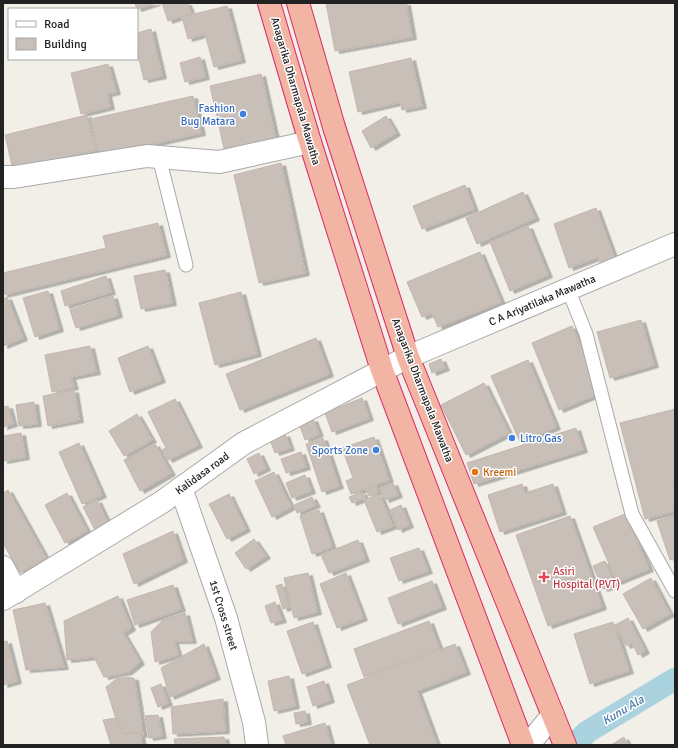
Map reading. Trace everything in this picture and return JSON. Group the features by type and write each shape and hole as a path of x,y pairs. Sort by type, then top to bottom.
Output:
{"highway":[{"name":"Anagarika Dharmapala Mawatha","path":"270,3 310,142 382,370 523,745"},
{"name":"Anagarika Dharmapala Mawatha","path":"298,3 334,127 408,357 565,745"}],"street":[{"path":"3,177 14,177 147,156 219,162 310,142"},
{"name":"C A Ariyatilaka Mawatha","path":"408,357 675,244"},
{"name":"Kalidasa road","path":"9,596 181,488 244,443 408,357"},
{"name":"1st Cross street","path":"181,488 226,618 254,722 257,745"},
{"path":"3,567 9,596"},
{"path":"528,745 554,715"}],"lane":[{"path":"159,157 186,265"},
{"path":"568,289 586,334 632,514 675,591"}],"building":[{"path":"135,3 156,3 138,9"},
{"path":"162,3 187,3 191,13 168,21"},
{"path":"326,3 406,3 412,37 335,51"},
{"path":"227,6 241,60 214,67 205,34 188,39 182,17"},
{"path":"151,29 162,76 144,80 138,55 138,33"},
{"path":"200,57 205,77 185,82 180,63"},
{"path":"411,58 422,106 402,110 401,102 358,112 349,72"},
{"path":"108,64 116,92 107,94 110,107 81,114 71,73"},
{"name":"Fashion Bug Matara","path":"261,74 276,141 225,153 210,86"},
{"path":"193,96 201,133 99,156 91,119"},
{"path":"87,115 96,150 13,170 5,135"},
{"path":"386,116 396,133 371,148 362,131"},
{"path":"281,163 305,273 259,283 234,175"},
{"path":"465,185 474,209 422,229 413,206"},
{"path":"523,192 535,218 477,244 466,218"},
{"path":"596,208 615,260 601,265 598,257 569,268 554,224"},
{"path":"158,223 166,255 3,295 3,273 106,248 103,236"},
{"path":"528,226 548,275 510,291 490,242"},
{"path":"480,252 501,302 438,327 432,313 422,317 407,282"},
{"path":"165,270 172,303 141,309 134,276"},
{"path":"106,276 111,292 65,306 61,291"},
{"path":"48,291 59,329 35,337 23,298"},
{"path":"241,292 257,354 215,365 199,303"},
{"path":"113,296 118,315 76,328 70,310"},
{"path":"7,297 23,338 3,346 3,299"},
{"path":"641,320 654,365 610,378 597,332"},
{"path":"572,326 600,393 559,410 532,343"},
{"path":"316,338 329,374 240,410 226,374"},
{"path":"90,346 96,372 71,377 74,387 52,392 45,355"},
{"path":"148,346 161,380 130,392 118,358"},
{"path":"441,359 445,368 432,373 429,364"},
{"path":"528,360 556,427 520,442 491,376"},
{"path":"484,383 509,433 466,455 441,405"},
{"path":"74,390 79,420 48,426 43,396"},
{"path":"362,398 369,418 332,432 325,413"},
{"path":"175,399 198,445 168,460 162,450 166,448 148,412"},
{"path":"34,402 37,424 19,426 16,405"},
{"path":"8,406 13,424 3,427 3,407"},
{"path":"675,409 675,480 673,481 675,489 675,511 645,519 620,423"},
{"path":"137,414 152,440 124,456 109,431"},
{"path":"313,419 319,434 305,440 299,424"},
{"path":"576,428 583,450 474,484 467,463"},
{"path":"21,433 25,457 3,461 3,436"},
{"path":"285,434 290,448 275,453 270,440"},
{"path":"374,437 389,480 351,494 346,481 353,478 342,448"},
{"path":"323,438 339,486 322,492 306,444"},
{"path":"79,443 102,495 82,504 59,452"},
{"path":"155,444 171,473 140,491 124,460"},
{"path":"301,452 306,467 286,473 281,459"},
{"path":"259,453 266,468 254,474 247,459"},
{"path":"274,472 291,507 272,517 255,481"},
{"path":"305,475 311,491 292,498 286,483"},
{"path":"393,483 398,495 385,500 380,488"},
{"path":"522,484 525,493 553,484 562,512 500,532 488,495"},
{"path":"375,486 378,492 369,496 366,490"},
{"path":"8,490 46,558 20,573 3,543 3,493"},
{"path":"362,492 365,498 352,503 349,497"},
{"path":"67,493 87,531 65,543 45,505"},
{"path":"229,494 246,529 227,539 209,504"},
{"path":"379,494 393,526 377,532 364,500"},
{"path":"312,497 316,505 297,513 294,505"},
{"path":"97,500 108,523 95,530 83,507"},
{"path":"401,505 409,525 398,530 390,510"},
{"path":"319,510 332,547 312,554 300,516"},
{"path":"625,514 649,569 617,582 593,527"},
{"path":"675,515 675,558 670,560 657,521"},
{"path":"570,516 602,607 548,626 516,535"},
{"path":"173,531 183,560 134,584 123,554"},
{"path":"254,539 266,556 246,569 235,553"},
{"path":"358,540 365,559 329,573 321,555"},
{"path":"419,548 428,571 399,581 390,558"},
{"path":"605,561 615,585 603,589 593,566"},
{"path":"308,573 317,612 294,618 284,578"},
{"path":"346,573 363,618 337,628 320,584"},
{"path":"651,578 670,614 643,629 623,594"},
{"path":"432,581 442,607 398,624 388,598"},
{"path":"282,584 289,607 283,609 276,586"},
{"path":"173,585 181,609 135,625 127,600"},
{"path":"118,596 131,628 123,633 140,662 128,672 104,677 94,657 67,660 64,621"},
{"path":"275,602 282,620 271,623 265,606"},
{"path":"45,603 64,667 26,670 13,610"},
{"path":"185,613 192,641 174,641 178,655 155,662 151,632 163,620"},
{"path":"628,618 645,651 638,655 632,643 626,646 615,625"},
{"path":"429,621 439,648 364,677 354,649"},
{"path":"313,622 327,665 302,674 287,631"},
{"path":"613,622 629,671 590,684 574,634"},
{"path":"7,641 17,681 3,685 3,642"},
{"path":"204,644 216,677 170,697 161,668"},
{"path":"455,644 466,672 417,691 437,745 370,745 347,685"},
{"path":"289,676 295,706 274,711 268,681"},
{"path":"119,677 134,678 143,735 133,731 121,735 106,687"},
{"path":"324,681 330,700 313,706 307,687"},
{"path":"161,684 168,703 158,707 151,688"},
{"path":"223,699 225,731 173,734 171,707"},
{"path":"305,711 307,722 296,724 294,713"},
{"path":"158,715 162,736 149,738 145,716"},
{"path":"116,718 124,734 140,733 142,745 111,745 103,720"},
{"path":"325,723 331,745 286,745 283,736"},
{"path":"224,737 226,745 175,745 174,739"},
{"path":"624,737 628,745 611,745"}],"waterway":[{"name":"Kunu Ala","path":"574,745 587,732 675,679"}],"place":[{"name":"Fashion Bug Matara","path":"243,114"},
{"name":"Litro Gas","path":"512,438"},
{"name":"Sports Zone","path":"376,450"},
{"name":"Kreemi","path":"475,472"},
{"name":"Asiri Hospital (PVT)","path":"544,577"}]}
